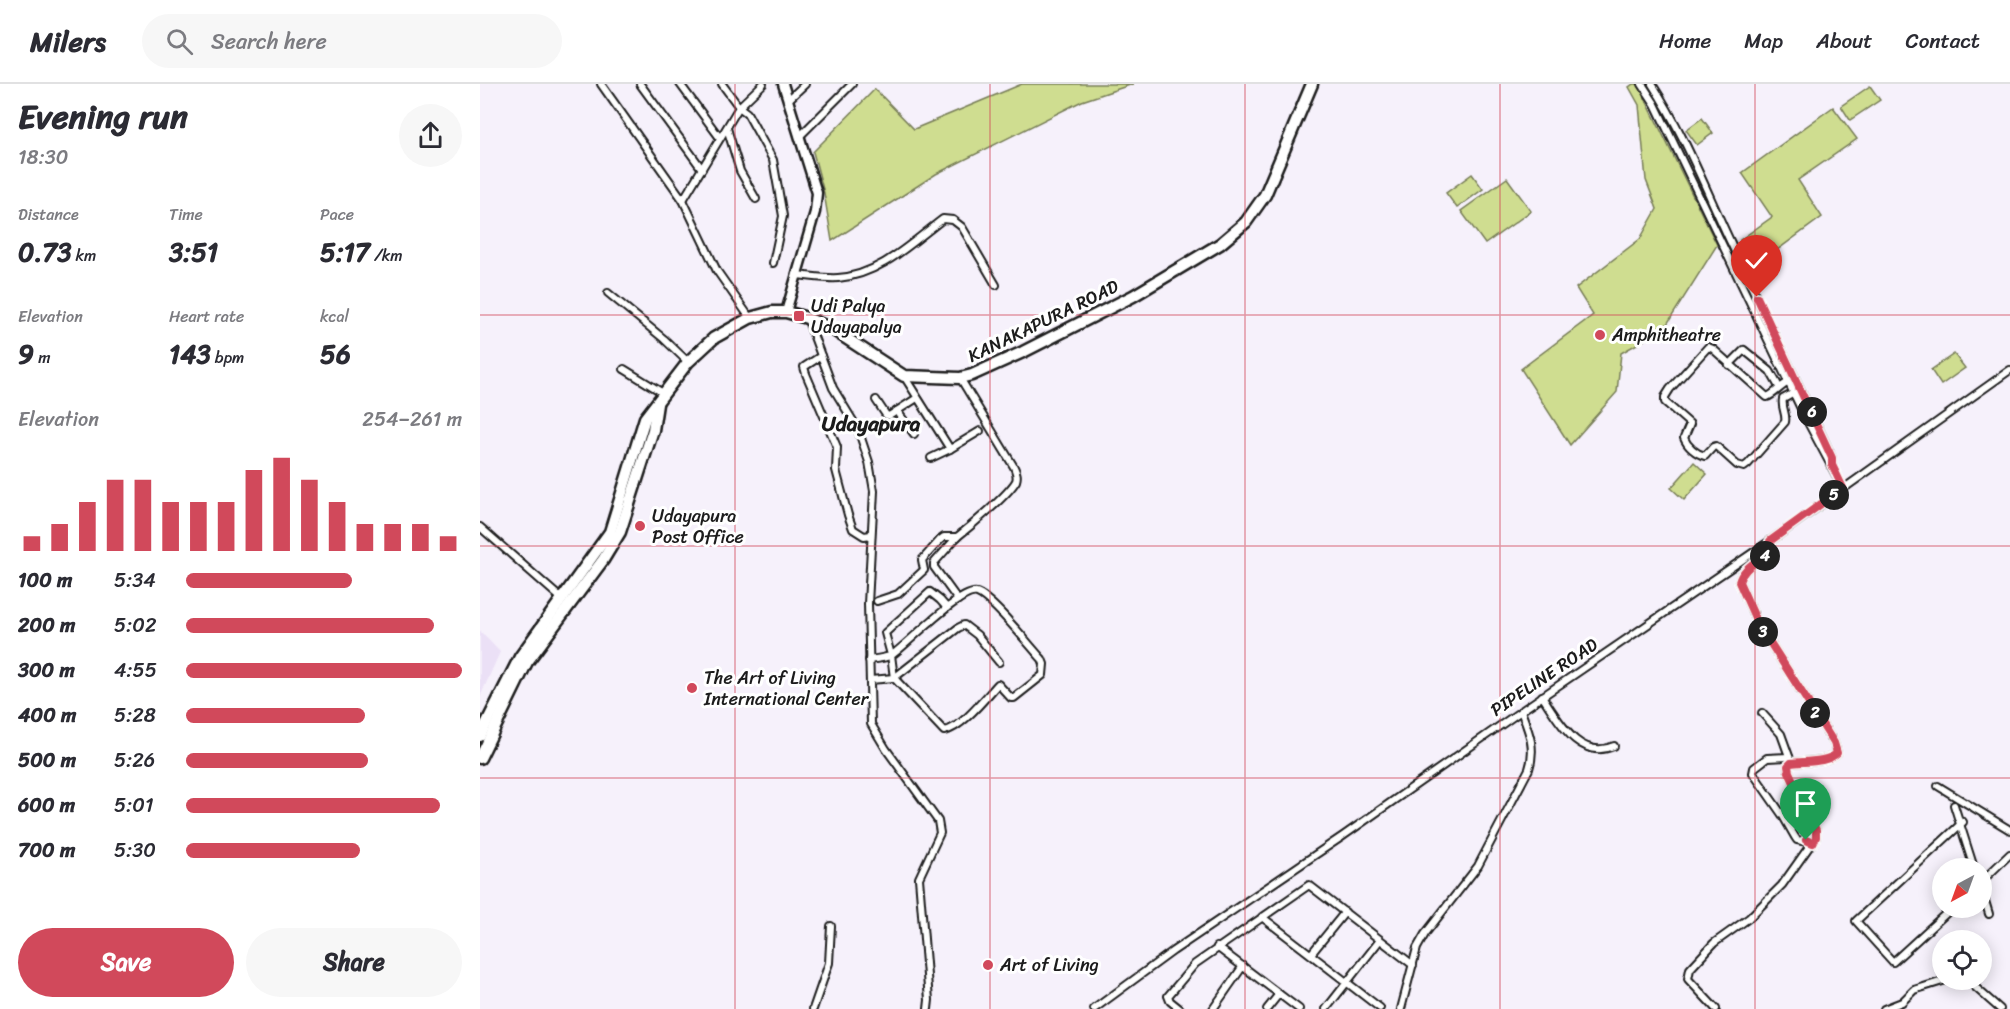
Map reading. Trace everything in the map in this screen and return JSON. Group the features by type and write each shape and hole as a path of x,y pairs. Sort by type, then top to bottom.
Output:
{"highway":[{"name":"KANAKAPURA ROAD","path":"904,376 960,378 972,375 1023,352 1133,296 1220,244 1246,222 1265,195 1312,84"},
{"path":"480,736 520,657 611,549 655,422 660,397 688,362 714,338 750,318 772,312 786,312 832,329 904,376"},
{"path":"480,758 527,662 565,601"}],"street":[{"path":"601,84 683,200 717,270 750,318"},
{"path":"640,84 702,169"},
{"path":"680,84 720,138"},
{"path":"722,84 739,107 747,113 773,160 783,216 773,263"},
{"path":"783,84 817,193 815,212 786,312"},
{"path":"787,101 805,84"},
{"path":"799,136 852,84"},
{"path":"1642,84 1655,104 1827,461 1832,465"},
{"path":"1652,84 1697,169 1812,413 1843,488"},
{"path":"683,200 739,107 758,85"},
{"path":"726,128 740,171 756,199"},
{"path":"796,275 838,278 862,274 881,265 943,219 953,220 962,227 996,285"},
{"path":"608,293 688,362"},
{"path":"807,318 833,388 858,429 869,462 874,491 868,604 871,724 886,749 938,821 940,833 920,878 928,1009"},
{"path":"1789,382 1779,387 1767,398 1708,347 1665,397 1665,402 1690,424 1684,438 1686,443 1700,455 1704,456 1716,446 1737,465 1744,467 1785,422 1783,399 1794,393"},
{"path":"1729,364 1744,350 1770,371 1779,387"},
{"path":"821,356 804,368 837,447 836,470 853,529 864,536 872,535"},
{"path":"624,369 660,397"},
{"name":"PIPELINE ROAD","path":"1094,1009 1173,951 1770,541 2010,370"},
{"path":"904,376 950,449"},
{"path":"958,600 934,567 934,563 957,537 1009,490 1017,474 960,378"},
{"path":"876,400 889,416 917,398"},
{"path":"897,411 914,435"},
{"path":"931,458 980,431"},
{"path":"480,527 565,601"},
{"path":"877,601 898,594 924,570 922,560 940,540 944,537 957,537"},
{"path":"1770,541 1771,548 1765,556 1741,575 1739,582 1757,622 1834,743 1837,753 1825,760 1767,758 1754,768 1753,773 1797,840 1813,843"},
{"path":"869,660 891,656 947,608 970,593 977,593 990,603 1042,659 1043,675 1014,698 1011,698 998,684 966,717 950,730 944,731 894,678 891,656 885,633 925,594 933,593 947,608"},
{"path":"870,680 894,678 964,625 977,635 999,662"},
{"path":"1542,696 1564,728 1583,745 1596,750 1614,746"},
{"path":"1401,1009 1417,948 1425,934 1478,866 1529,769 1533,757 1533,741 1521,711"},
{"path":"1716,1009 1688,979 1690,969 1714,943 1749,918 1782,885 1816,837 1816,830 1789,772 1790,760 1781,734 1762,713"},
{"path":"1938,786 2010,830"},
{"path":"1954,806 1962,823 1971,858"},
{"path":"1941,918 1893,962 1856,921 1962,823"},
{"path":"1992,871 2010,854"},
{"path":"1180,1009 1170,1001 1168,996 1195,964 1309,885 1413,964"},
{"path":"1311,954 1345,912"},
{"path":"1262,917 1380,1008"},
{"path":"813,1009 829,963 831,926"},
{"path":"1326,1009 1380,940"},
{"path":"1218,947 1299,1009"},
{"path":"1213,1009 1242,966"},
{"path":"1884,1009 1902,1002 1914,990 1932,984"},
{"path":"1978,990 2000,1009"},
{"path":"1267,1009 1279,994"}],"shaded area":[{"path":"480,631 500,652 480,697"}],"green space":[{"path":"1022,84 1133,84 1082,101 936,174 832,241 824,193 813,152 875,89 914,129"},
{"path":"1638,84 1717,245 1664,329 1621,353 1617,392 1570,445 1521,369 1593,315 1576,288 1640,239 1657,209 1646,180 1639,105 1629,87"},
{"path":"1870,86 1880,100 1850,120 1841,106"},
{"path":"1833,107 1857,139 1798,180 1822,217 1754,267 1740,240 1772,217 1742,173"},
{"path":"1702,118 1713,133 1697,145 1686,130"},
{"path":"1472,174 1483,189 1457,208 1446,193"},
{"path":"1507,178 1531,211 1485,244 1461,211"},
{"path":"1954,354 1965,368 1941,385 1931,370"},
{"path":"1694,462 1707,474 1684,500 1671,488"}],"place":[{"name":"Udi Palya Udayapalya","path":"799,316"},
{"name":"Amphitheatre","path":"1600,335"},
{"name":"Udayapura Post Office","path":"640,526"},
{"name":"The Art of Living International Center","path":"692,688"},
{"name":"Art of Living","path":"988,965"}],"district":[{"name":"Udayapura","path":"871,424"}],"route":[{"path":"1757,297 1812,413 1843,488 1770,541 1771,548 1765,556 1741,575 1739,582 1757,622 1834,743 1837,753 1825,760 1791,763 1788,766 1816,830 1813,843 1806,840"}]}
